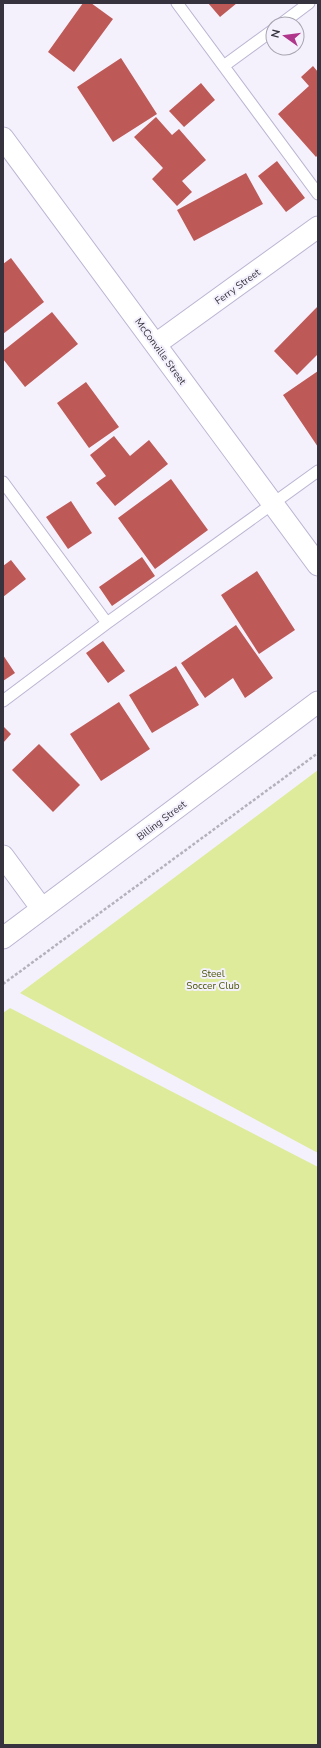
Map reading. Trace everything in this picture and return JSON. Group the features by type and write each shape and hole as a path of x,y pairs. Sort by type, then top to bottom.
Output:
{"street":[{"name":"McConville Street","path":"6,147 156,344 318,565"},
{"name":"Ferry Street","path":"156,344 318,227"},
{"name":"Billing Street","path":"3,938 318,702"},
{"path":"3,856 42,909"}],"lane":[{"path":"178,3 318,194"},
{"path":"292,16 310,3"},
{"path":"225,66 265,36"},
{"path":"3,701 107,623 318,471"},
{"path":"3,482 107,623"}],"path":[{"path":"3,984 318,753"}],"green space":[{"name":"Steel Soccer Club","path":"318,770 318,1153 20,993"},
{"path":"10,1008 318,1167 318,1745 3,1745 3,1013"}],"building":[{"path":"83,3 91,3 113,19 74,72 48,52"},
{"path":"208,3 237,3 220,17"},
{"path":"121,58 157,114 113,142 77,87"},
{"path":"313,66 318,72 318,155 316,157 278,114 309,86 301,77"},
{"path":"201,83 215,100 184,127 169,111"},
{"path":"156,117 172,135 179,129 206,160 182,181 192,192 177,206 152,179 163,168 134,137"},
{"path":"277,161 305,198 286,212 258,176"},
{"path":"246,173 263,204 194,241 177,210"},
{"path":"11,258 44,302 3,334 3,264"},
{"path":"318,306 318,354 297,375 274,351"},
{"path":"52,312 78,344 25,387 3,359 3,351"},
{"path":"318,371 318,447 283,395"},
{"path":"86,382 119,427 89,448 57,403"},
{"path":"114,436 130,456 149,440 168,464 115,506 96,483 106,476 90,455"},
{"path":"171,479 208,530 155,569 118,518"},
{"path":"71,501 92,533 68,549 46,517"},
{"path":"142,557 155,576 112,606 99,587"},
{"path":"11,560 26,579 3,597 3,566"},
{"path":"257,571 295,630 259,654 221,595"},
{"path":"236,625 273,678 245,698 233,678 205,698 181,663"},
{"path":"103,641 125,671 108,683 86,653"},
{"path":"3,655 15,673 3,681"},
{"path":"176,666 199,705 152,733 129,695"},
{"path":"119,702 150,749 101,781 70,734"},
{"path":"3,726 11,734 3,743"},
{"path":"39,744 80,785 53,812 12,770"}]}
